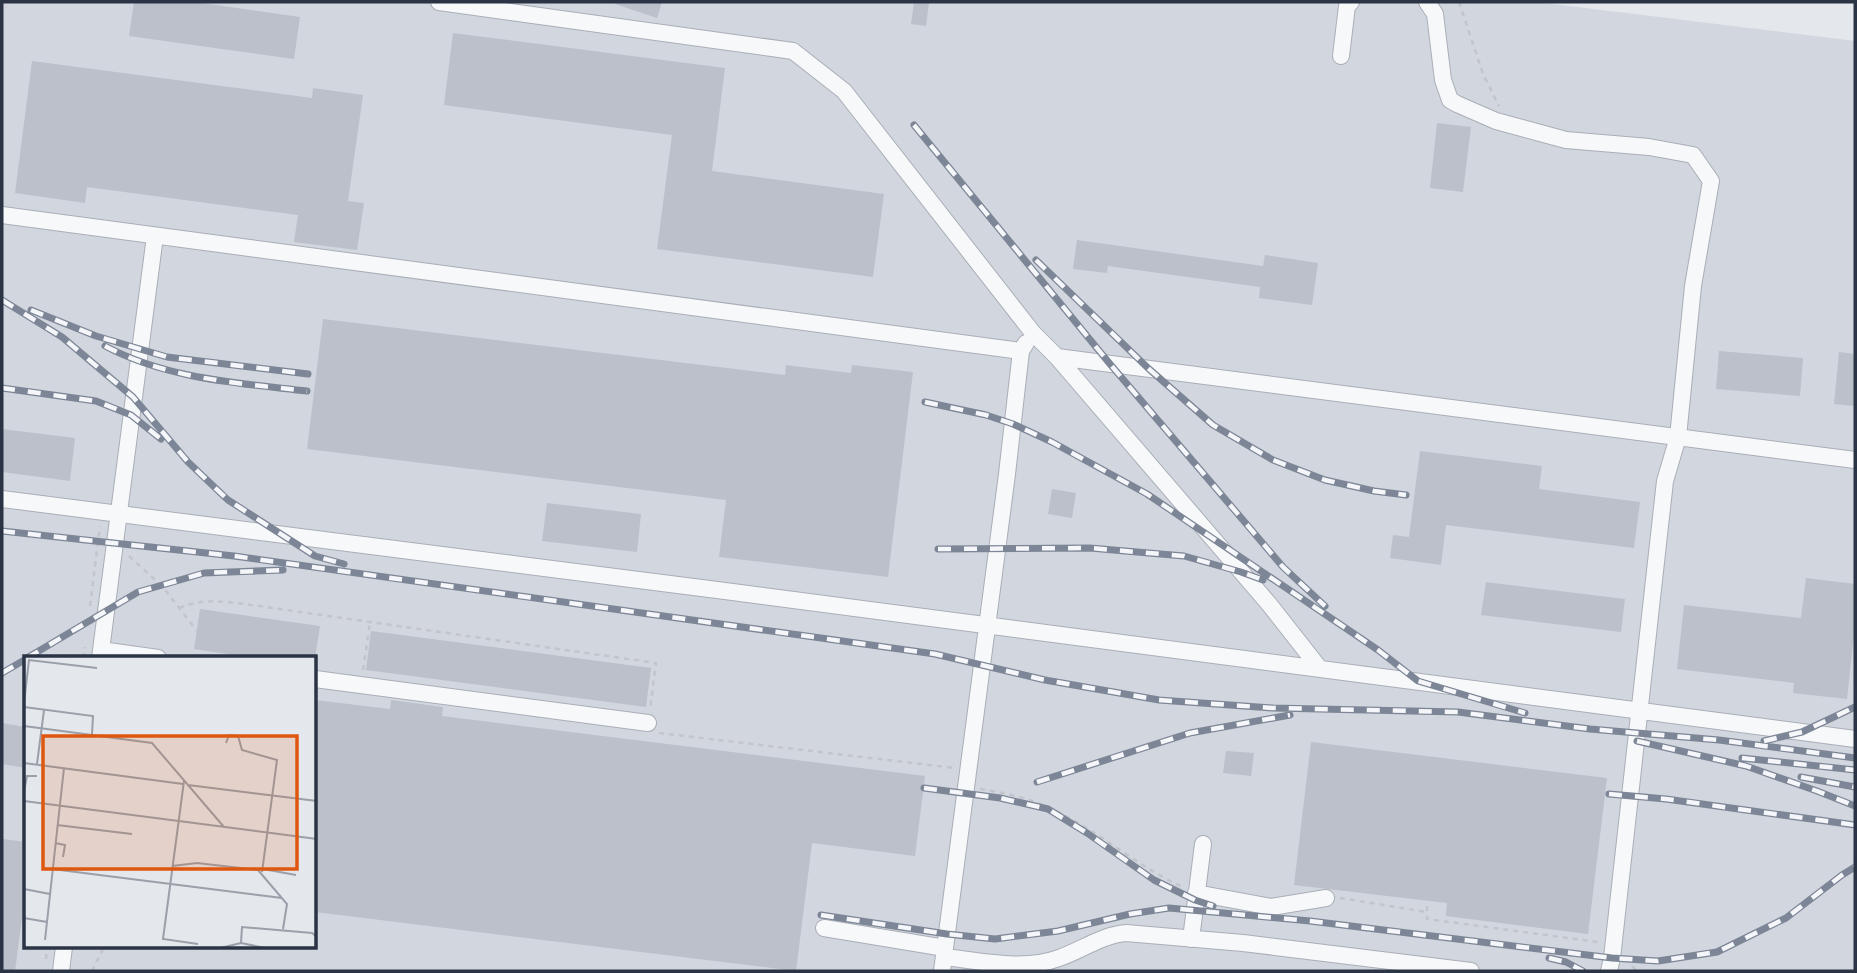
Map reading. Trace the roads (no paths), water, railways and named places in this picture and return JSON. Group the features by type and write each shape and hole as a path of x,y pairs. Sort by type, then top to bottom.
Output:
{"lane":[{"path":"439,2 793,51 844,91 1033,333 1057,357 1269,604 1320,668"},
{"path":"1341,56 1347,6 1351,2"},
{"path":"1427,2 1435,14 1443,80 1450,100 1509,124 1566,140 1649,147 1693,155 1712,181 1693,286 1678,437 1665,481 1641,710 1609,971"},
{"path":"2,215 1021,351"},
{"path":"137,656 95,652 114,543 110,513 155,236"},
{"path":"944,959 1021,351 1033,333"},
{"path":"1057,357 1855,460"},
{"path":"2,499 1855,738"},
{"path":"317,679 648,723"},
{"path":"1191,939 1203,844"},
{"path":"1196,893 1271,907 1326,898"},
{"path":"824,928 944,959 1013,964 1040,964 1112,934 1126,933 1243,943 1471,971"},
{"path":"61,971 64,948"}],"railway":[{"path":"914,125 1110,364 1283,567 1325,606"},
{"path":"1036,260 1149,369 1213,425 1273,460 1325,480 1406,495"},
{"path":"2,300 62,337 133,397 188,462 228,500 315,556 344,564"},
{"path":"31,310 96,336 167,357 308,374"},
{"path":"105,346 153,366 178,373 307,391"},
{"path":"2,388 96,401 131,415 161,439"},
{"path":"925,402 986,415 1052,442 1147,494 1378,650 1418,681 1525,713"},
{"path":"2,531 234,556 935,654 1045,680 1159,700 1273,708 1458,712 1590,729 1719,740 1855,758"},
{"path":"938,549 1090,548 1184,556 1263,580"},
{"path":"30,656 138,592 204,573 283,570"},
{"path":"2,673 24,660"},
{"path":"1764,741 1802,732 1855,707"},
{"path":"1037,782 1190,733 1290,715"},
{"path":"1637,741 1746,766 1855,806"},
{"path":"1742,758 1855,770"},
{"path":"1801,777 1855,787"},
{"path":"924,788 1000,798 1048,809 1154,880 1213,906"},
{"path":"1609,794 1666,799 1855,825"},
{"path":"821,915 995,939 1058,931 1169,908 1310,921 1612,958 1658,961 1717,952 1786,918 1855,867"},
{"path":"1549,958 1566,962 1583,971"}]}
